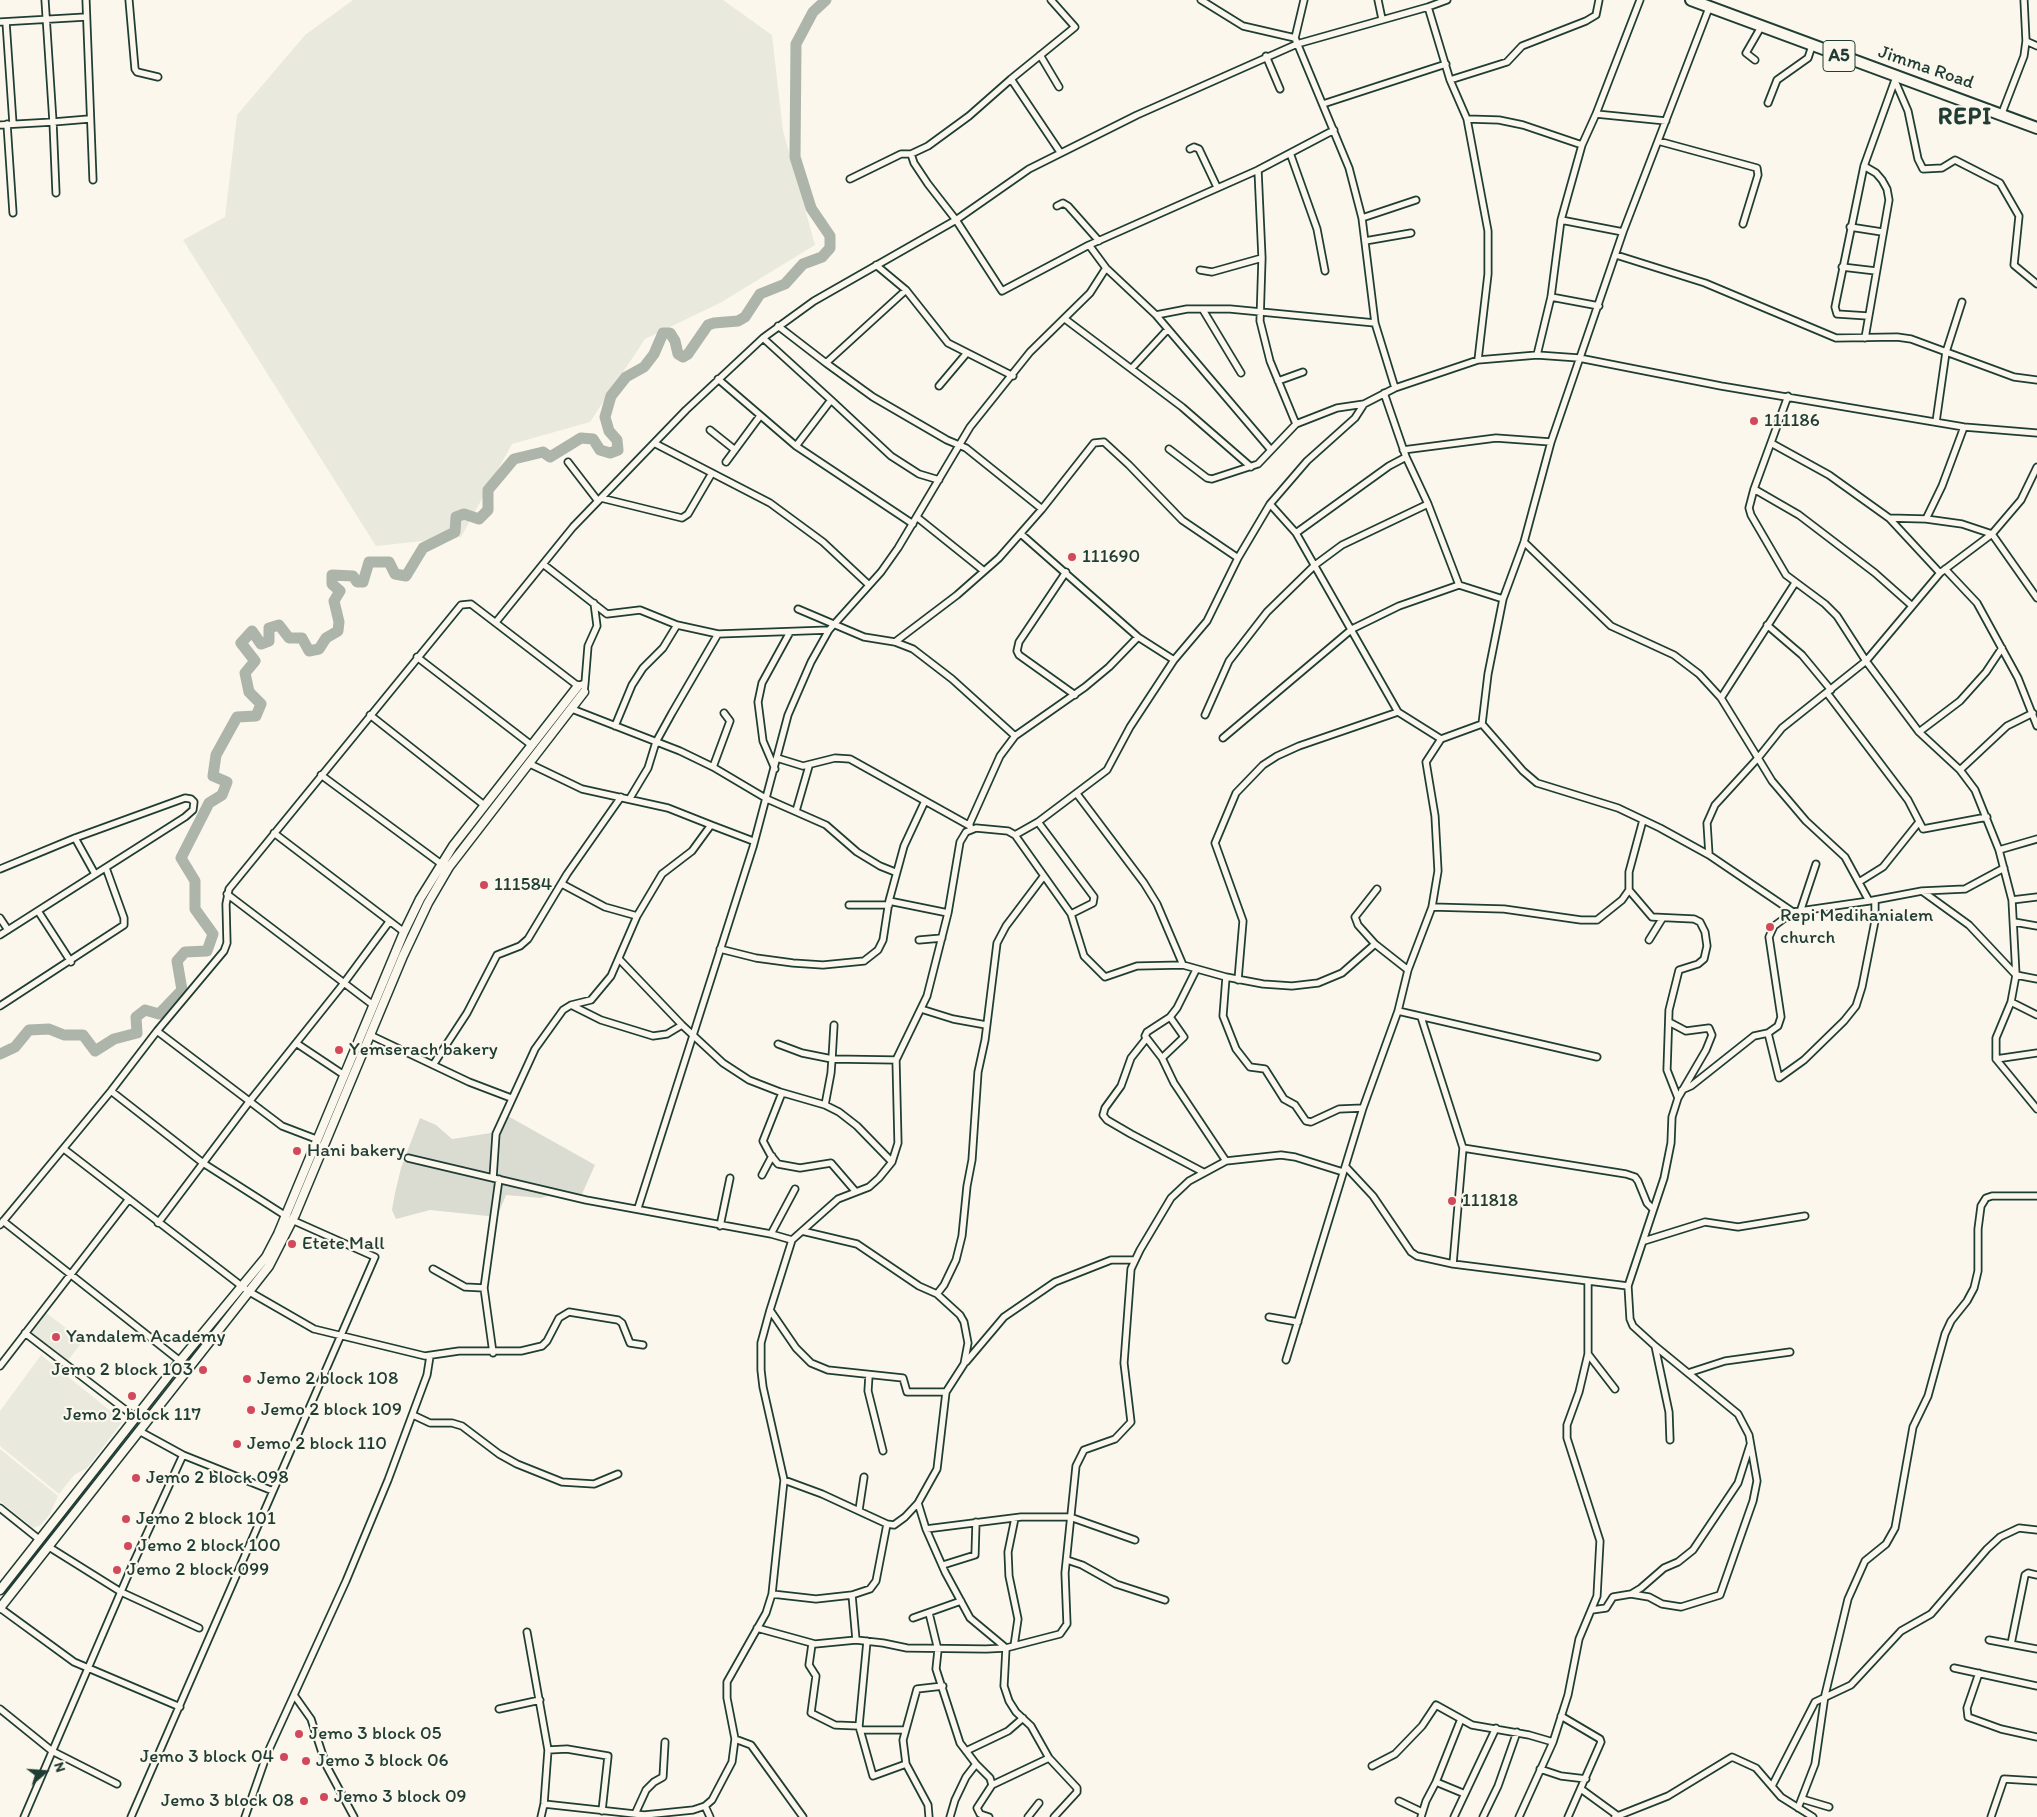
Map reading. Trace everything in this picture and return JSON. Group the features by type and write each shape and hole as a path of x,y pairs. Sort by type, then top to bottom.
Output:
{"highway":[{"name":"Jimma Road","path":"1691,0 1896,78 2002,113 2037,128"}],"street":[{"path":"45,0 56,194"},
{"path":"86,0 89,119 93,180"},
{"path":"129,0 134,69 137,72 158,77"},
{"path":"850,179 901,154 911,154 928,146 970,116 1011,79 1075,27 1051,0"},
{"path":"1201,0 1243,26 1296,41"},
{"path":"1304,0 1296,41 1349,168 1362,218 1375,323 1395,388"},
{"path":"1378,0 1382,19"},
{"path":"496,622 543,564 600,499 654,443 718,379 763,338 814,301 956,220 1029,169 1060,152 1296,41 1428,7 1447,0"},
{"path":"1450,80 1507,62 1522,46 1586,21 1596,15 1599,0"},
{"path":"1537,354 1551,297 1561,220 1582,146 1640,0"},
{"path":"2002,113 2024,56 2026,41 2024,0"},
{"path":"1428,7 1450,80 1467,119 1488,231 1488,274 1478,360"},
{"path":"1710,8 1623,232 1551,442 1524,542 1503,599 1488,674 1482,724 1523,771 1537,783 1598,801 1643,820 1709,855 1793,912 1922,891 1965,889 2004,868"},
{"path":"13,212 3,22 86,16"},
{"path":"1755,60 1746,53 1761,28"},
{"path":"2026,41 2037,46"},
{"path":"1768,103 1777,80 1808,58 1812,46"},
{"path":"1040,55 1058,87"},
{"path":"1266,56 1280,89"},
{"path":"1323,104 1446,64"},
{"path":"1868,316 1836,312 1842,267 1864,166 1896,78"},
{"path":"1896,78 1908,111 1918,158 1923,169 1942,168 1955,160 2000,183 2020,216 2014,265 2037,284"},
{"path":"1011,79 1060,152"},
{"path":"1596,114 1666,121"},
{"path":"7,124 89,119"},
{"path":"1467,119 1499,120 1523,125 1582,146"},
{"path":"911,154 914,163 956,220 1002,291 1099,241 1258,170 1334,130"},
{"path":"1658,141 1756,168 1758,175 1743,224"},
{"path":"1190,149 1194,147 1199,149 1218,187"},
{"path":"1290,153 1317,229 1324,270"},
{"path":"1864,166 1876,173 1887,190 1889,200 1865,338"},
{"path":"1258,170 1262,258 1260,310 1270,361 1296,424"},
{"path":"1362,218 1416,200"},
{"path":"1057,206 1063,203 1068,206 1099,241"},
{"path":"1561,220 1623,232"},
{"path":"1850,227 1882,232"},
{"path":"1365,241 1412,233"},
{"path":"1090,246 1106,268 1156,315 1271,450"},
{"path":"1616,255 1705,283 1836,338 1897,336 1911,339 2014,377 2037,380"},
{"path":"1200,270 1212,272 1262,258"},
{"path":"876,265 906,290 948,343 966,354 1012,376"},
{"path":"1842,267 1876,271"},
{"path":"638,1208 767,799 788,715 811,662 831,628 886,564 918,518 970,427 1030,352 1090,293 1106,268"},
{"path":"826,363 906,290"},
{"path":"1551,297 1599,306"},
{"path":"1936,422 1946,352 1962,302"},
{"path":"1156,315 1187,309 1260,310 1375,323"},
{"path":"1202,310 1241,374"},
{"path":"1065,319 1182,407 1251,467"},
{"path":"778,326 874,397 987,463 1042,509"},
{"path":"1132,368 1168,329"},
{"path":"763,338 890,456 920,474 939,480"},
{"path":"939,386 966,354"},
{"path":"1169,449 1209,479 1258,464 1296,424 1337,408 1364,404 1395,388 1478,360 1537,354 1579,358 1721,386 1964,427 2037,433"},
{"path":"1278,381 1303,372"},
{"path":"718,379 796,446 913,524"},
{"path":"1384,393 1403,450 1428,504 1459,585"},
{"path":"1788,396 1754,489 1749,508 1751,515 1780,567 1795,583 1825,604 1837,616 1866,661 1919,732 1960,770 1975,790 2000,850 2012,900 2014,922 2016,976 2011,1002 1996,1038 1996,1059 2037,1109"},
{"path":"796,446 831,400"},
{"path":"1015,835 1038,822 1107,770 1130,727 1174,660 1207,621 1238,558 1270,504 1308,462 1355,418 1364,404"},
{"path":"726,462 760,416"},
{"path":"1926,519 1942,486 1964,427"},
{"path":"710,430 735,450"},
{"path":"1403,450 1496,438 1551,442"},
{"path":"895,642 957,594 1021,534 1094,443 1104,442 1182,520 1238,558"},
{"path":"654,443 770,503 823,542 869,585"},
{"path":"1771,443 1829,475 1889,518 1977,603 2018,678 2037,726"},
{"path":"1296,533 1389,466 1406,457"},
{"path":"568,462 600,499 682,518 688,514 712,473"},
{"path":"1709,855 1708,823 1715,805 1758,758 1782,728 1866,661 1911,605 1943,571 1992,534 2021,500 2037,467"},
{"path":"1754,489 1800,515 1875,573 1911,605"},
{"path":"1270,504 1296,533 1398,712 1441,739"},
{"path":"1205,715 1229,661 1267,612 1315,566 1342,545 1428,504"},
{"path":"918,518 984,570"},
{"path":"1889,518 1926,519 1962,524 1992,534 2037,598"},
{"path":"1021,534 1138,637 1174,660"},
{"path":"1524,542 1611,626 1674,655 1699,674 1721,698 1772,781 1806,820 1845,857 1872,900 1875,921 1862,987 1856,1006 1850,1014 1804,1060 1779,1078 1768,1033"},
{"path":"543,564 609,614 640,610 677,625 718,634 790,632 831,628"},
{"path":"1066,572 1019,642 1017,651 1019,655 1075,695"},
{"path":"1721,698 1795,583"},
{"path":"1223,738 1352,629 1399,606 1459,585 1503,599"},
{"path":"180,1361 70,1274 1,1223 64,1149 157,1031 224,951 227,943 227,894 237,878 417,657 464,603 470,604 496,622 582,687"},
{"path":"289,1218 316,1139 344,1075 370,1035 403,956 428,903 449,866 572,708 582,687 588,646 597,626 594,604"},
{"path":"798,609 831,628 864,637 895,642 913,649 1015,736"},
{"path":"615,726 632,685 643,668 662,648 677,625"},
{"path":"1767,625 1802,655 1908,800 1923,829 1986,817"},
{"path":"776,769 764,741 758,702 762,683 790,632"},
{"path":"630,798 648,768 656,742 718,634"},
{"path":"544,1804 635,1814 673,1815 706,1806 712,1800 732,1762 735,1738 726,1698 728,1682 766,1613 772,1594 784,1480 762,1387 761,1343 792,1240 838,1199 869,1187 892,1162 898,1142 896,1060 927,996 948,913 960,842 970,827 1000,756 1015,736 1075,695 1109,667 1138,637"},
{"path":"1919,732 1960,701 1986,672 2002,648"},
{"path":"417,657 530,744"},
{"path":"0,1590 180,1361 245,1289 269,1266 358,1054 373,1005 404,932 440,863 530,744 582,687"},
{"path":"572,708 713,767 767,799 826,825 856,852 880,866 895,872"},
{"path":"1238,980 1243,921 1214,843 1236,793 1263,765 1277,756 1299,746 1398,712"},
{"path":"713,767 730,721 730,718 724,713"},
{"path":"1960,770 2007,726 2033,713"},
{"path":"370,715 484,805"},
{"path":"1286,1360 1363,1108 1398,1011 1408,970 1432,907 1438,871 1435,816 1426,762 1441,739 1482,724"},
{"path":"777,758 803,766 836,758 850,759 970,827 1008,831 1015,835 1071,914 1080,950 1105,977 1137,966 1183,965 1238,980 1292,986 1318,983 1342,973 1375,944"},
{"path":"530,764 582,788 630,798 686,814 754,841"},
{"path":"796,811 808,766"},
{"path":"321,775 440,863"},
{"path":"1077,794 1144,882 1157,904 1183,965"},
{"path":"433,1065 467,1013 497,955 520,946 528,939 562,884 621,797"},
{"path":"0,869 75,838 185,798 191,799 194,806 193,810 185,817 0,935"},
{"path":"720,949 756,958 793,963 829,965 864,961 878,950 883,940 895,872 904,846 925,801"},
{"path":"1432,907 1504,909 1590,921 1597,920 1622,900 1629,890 1629,872 1643,820"},
{"path":"1038,822 1094,897 1093,903 1071,914"},
{"path":"1859,882 1883,867 1919,822"},
{"path":"493,1353 484,1288 496,1178 494,1142 511,1098 534,1049 558,1016 571,1005 591,1000 611,976 637,916 662,874 692,851 711,825"},
{"path":"274,833 404,932"},
{"path":"75,838 95,874"},
{"path":"2000,850 2037,839"},
{"path":"453,846 460,852"},
{"path":"1800,912 1816,864"},
{"path":"0,1006 124,925 124,918 106,868"},
{"path":"937,1294 944,1285 956,1260 962,1236 967,1186 972,1160 978,1080 997,943 1006,926 1043,877"},
{"path":"562,884 600,905 637,916"},
{"path":"1377,889 1355,918 1358,925 1375,944 1408,970"},
{"path":"1629,890 1648,914 1662,919 1694,919 1703,926 1707,939 1706,951 1701,963 1681,968 1678,972 1669,1022 1667,1070 1678,1098"},
{"path":"1922,891 1970,925 2016,976 2037,979"},
{"path":"227,894 373,1005"},
{"path":"2012,900 2037,897"},
{"path":"850,905 889,903 948,913"},
{"path":"38,911 70,962"},
{"path":"1682,1090 1691,1086 1754,1036 1768,1033 1778,1026 1781,1017 1769,937 1774,926 1793,912"},
{"path":"0,918 8,930"},
{"path":"1648,940 1662,919"},
{"path":"158,1223 389,922"},
{"path":"2014,922 2037,926"},
{"path":"919,940 942,938"},
{"path":"619,959 682,1025 723,1063 749,1080 782,1093 825,1105 839,1112 857,1126 892,1162"},
{"path":"1196,970 1186,994 1170,1017 1147,1032 1146,1039 1131,1058 1121,1086 1105,1108 1103,1115 1106,1120 1203,1172"},
{"path":"1226,977 1223,1016 1236,1049 1250,1068 1265,1069 1284,1099 1295,1106 1306,1121 1311,1122 1339,1109 1363,1108"},
{"path":"2011,1002 2037,1014"},
{"path":"571,1005 601,1020 653,1036 667,1034 682,1025"},
{"path":"921,1009 953,1019 986,1025"},
{"path":"1398,1011 1597,1057"},
{"path":"1162,1058 1184,1037 1170,1017"},
{"path":"1421,1017 1463,1148 1453,1264"},
{"path":"1592,1610 1606,1608 1614,1597 1630,1594 1649,1597 1662,1604 1681,1607 1720,1595 1753,1501 1757,1481 1745,1425 1738,1414 1655,1346 1633,1326 1630,1319 1628,1286 1664,1178 1671,1143 1672,1117 1678,1098 1706,1050 1712,1032 1707,1028 1686,1031 1669,1022"},
{"path":"825,1105 831,1073 834,1025"},
{"path":"157,1031 282,1126 316,1139"},
{"path":"370,1035 433,1065 511,1098"},
{"path":"1146,1039 1162,1058 1174,1083 1226,1161"},
{"path":"296,1043 344,1075"},
{"path":"778,1044 802,1053 832,1059 896,1060"},
{"path":"1996,1059 2037,1053"},
{"path":"111,1090 203,1163 289,1218 374,1257 180,1707 130,1817"},
{"path":"782,1093 763,1141 772,1156 778,1164 800,1168 831,1163 856,1192"},
{"path":"1463,1148 1626,1174 1635,1177 1647,1203 1653,1209"},
{"path":"64,1149 245,1289 314,1328 430,1356 459,1351 493,1353 537,1349 547,1341 562,1314 569,1312 618,1320 622,1323 630,1343 643,1345"},
{"path":"762,1175 772,1156"},
{"path":"757,1628 812,1644 856,1640 907,1648 938,1650 1006,1648 1060,1634 1064,1631 1067,1624 1067,1560 1073,1484 1081,1453 1088,1447 1115,1439 1130,1422 1124,1362 1131,1269 1134,1260 1171,1198 1189,1181 1226,1161 1288,1156 1345,1170 1373,1196 1402,1243 1416,1256 1453,1264 1628,1286"},
{"path":"408,1158 586,1200 638,1208 720,1226 771,1234 792,1240"},
{"path":"720,1226 730,1178"},
{"path":"771,1234 795,1189"},
{"path":"1798,1808 1815,1764 1825,1695 1854,1581 1865,1561 1886,1544 1896,1528 1913,1427 1928,1396 1945,1334 1951,1321 1967,1301 1974,1288 1978,1271 1978,1229 1981,1206 1986,1198 1992,1196 2037,1196"},
{"path":"0,1366 129,1199"},
{"path":"1644,1241 1705,1222 1738,1226 1805,1216"},
{"path":"802,1230 856,1244 919,1286 937,1294 949,1303 964,1322 968,1343 964,1364"},
{"path":"784,1480 859,1510 887,1524 894,1525 906,1517 918,1503 937,1469 946,1392 964,1364 1004,1318 1055,1282 1111,1260 1134,1260"},
{"path":"433,1269 465,1287 484,1288"},
{"path":"1519,1817 1553,1742 1568,1696 1580,1639 1597,1596 1600,1541 1569,1452 1567,1438 1567,1425 1580,1392 1588,1354 1588,1281"},
{"path":"180,1707 89,1669 51,1648 0,1608 112,1465 141,1432 245,1289"},
{"path":"770,1310 796,1348 811,1363 828,1370 903,1378 907,1392 946,1392"},
{"path":"1269,1316 1298,1322"},
{"path":"24,1333 136,1418"},
{"path":"1655,1346 1669,1412 1670,1440"},
{"path":"1688,1373 1725,1361 1790,1352"},
{"path":"1588,1354 1615,1389"},
{"path":"245,1817 261,1770 346,1581 413,1415 428,1375 430,1356"},
{"path":"869,1375 868,1391 883,1451"},
{"path":"413,1415 430,1423 452,1423 462,1426 511,1461 562,1482 594,1484 618,1474"},
{"path":"141,1432 184,1455 273,1490"},
{"path":"1630,1594 1693,1550 1738,1483 1750,1445"},
{"path":"24,1817 184,1455"},
{"path":"105,1458 112,1465"},
{"path":"859,1510 864,1477"},
{"path":"918,1503 926,1529 970,1618 1006,1648"},
{"path":"0,1508 40,1540"},
{"path":"926,1529 1015,1518 1070,1517 1135,1540"},
{"path":"1014,1646 1018,1619 1009,1576 1008,1552 1015,1518"},
{"path":"943,1565 975,1555 976,1522"},
{"path":"772,1594 816,1599 852,1595 870,1589 876,1581 887,1524"},
{"path":"1772,1786 1813,1706 1825,1695 1850,1685 1901,1631 1931,1614 1987,1548 2000,1537 2019,1528 2037,1530"},
{"path":"49,1547 122,1592 199,1628"},
{"path":"1067,1560 1082,1565 1116,1584 1165,1600"},
{"path":"2011,1644 2025,1575 2030,1573 2037,1575"},
{"path":"852,1595 856,1640"},
{"path":"914,1618 961,1601"},
{"path":"929,1613 938,1650 936,1669 960,1743 976,1764 990,1778 992,1785"},
{"path":"527,1632 548,1750 544,1804 541,1817"},
{"path":"1988,1640 2037,1649"},
{"path":"867,1641 860,1728 873,1776 906,1764"},
{"path":"812,1644 809,1665 816,1676 811,1713 835,1725 905,1730"},
{"path":"1006,1648 1006,1694 1016,1712 1031,1726 1049,1758 1077,1788 1077,1792 1054,1817"},
{"path":"1954,1668 2037,1686"},
{"path":"1979,1673 1966,1708 1968,1717 2001,1729 2037,1737"},
{"path":"929,1817 928,1805 906,1764 903,1740 917,1689 943,1686"},
{"path":"294,1695 311,1719 326,1765 354,1817"},
{"path":"498,1708 540,1700"},
{"path":"1372,1766 1395,1754 1422,1726 1436,1705 1472,1725 1516,1732 1553,1742"},
{"path":"0,1709 52,1751 117,1784"},
{"path":"1561,1716 1601,1742 1568,1817"},
{"path":"966,1751 1008,1730 1023,1718"},
{"path":"1399,1801 1422,1814 1461,1718"},
{"path":"1454,1817 1496,1728"},
{"path":"1483,1817 1498,1786 1516,1732"},
{"path":"735,1738 752,1745 802,1817"},
{"path":"635,1814 646,1790 654,1782 664,1777 665,1742"},
{"path":"548,1750 567,1749 608,1756 602,1811"},
{"path":"1581,1789 1617,1816 1668,1796 1732,1757 1756,1768 1781,1798 1813,1817"},
{"path":"989,1817 980,1814 978,1808 992,1785 1049,1758"},
{"path":"950,1817 955,1800 966,1777 976,1764"},
{"path":"1540,1769 1561,1776 1586,1779"},
{"path":"1991,1817 2004,1779 2037,1781"},
{"path":"1436,1782 1465,1794"},
{"path":"1802,1799 1829,1807"},
{"path":"1028,1817 1039,1803"},
{"path":"706,1806 710,1817"}],"shaded area":[{"path":"353,0 723,0 772,35 783,131 815,245 720,303 645,339 590,422 512,444 461,537 376,546 183,240 225,217 237,115 305,35"},
{"path":"506,1115 595,1165 582,1194 560,1192 541,1198 506,1195 497,1217 430,1210 396,1219 392,1210 395,1193 401,1168 420,1118 436,1125 452,1139 491,1133"},
{"name":"Yandalem Academy","path":"45,1312 83,1341 66,1363 29,1333"},
{"path":"41,1355 123,1421 87,1468 74,1475 59,1494 0,1446 0,1411"},
{"path":"0,1449 58,1496 50,1514 41,1525 33,1528 0,1501"}],"waterway":[{"path":"0,1054 15,1047 29,1030 49,1029 64,1035 83,1035 95,1051 114,1039 137,1033 136,1017 145,1010 159,1014 182,990 177,961 185,952 207,951 213,934 195,909 195,881 181,858 209,803 222,795 227,782 213,776 216,755 237,717 256,716 261,704 249,692 245,673 255,661 241,643 252,631 261,644 269,641 269,628 279,625 289,638 302,638 309,651 319,649 326,638 338,631 339,622 334,601 340,591 332,584 332,575 353,576 357,582 363,582 369,562 389,562 395,574 406,576 423,548 455,532 456,517 464,514 479,519 488,510 488,490 514,459 543,452 550,457 581,438 593,439 600,450 610,453 618,450 617,440 609,431 605,417 611,396 626,377 644,367 654,354 663,333 670,333 675,341 678,354 683,357 688,354 708,325 738,321 745,317 760,294 785,284 803,264 822,257 830,248 830,236 811,208 795,157 796,44 813,12 826,0"}],"place":[{"name":"111186","path":"1754,421"},
{"name":"111690","path":"1072,557"},
{"name":"111584","path":"484,885"},
{"name":"Repi Medihanialem church","path":"1770,927"},
{"name":"Yemserach bakery","path":"339,1050"},
{"name":"Hani bakery","path":"297,1151"},
{"name":"111818","path":"1452,1201"},
{"name":"Etete Mall","path":"292,1244"},
{"name":"Yandalem Academy","path":"56,1337"},
{"name":"Jemo 2 block 103","path":"203,1370"},
{"name":"Jemo 2 block 108","path":"247,1379"},
{"name":"Jemo 2 block 117","path":"132,1396"},
{"name":"Jemo 2 block 109","path":"251,1410"},
{"name":"Jemo 2 block 110","path":"237,1444"},
{"name":"Jemo 2 block 098","path":"136,1478"},
{"name":"Jemo 2 block 101","path":"126,1519"},
{"name":"Jemo 2 block 100","path":"128,1546"},
{"name":"Jemo 2 block 099","path":"117,1570"},
{"name":"Jemo 3 block 05","path":"299,1734"},
{"name":"Jemo 3 block 04","path":"284,1757"},
{"name":"Jemo 3 block 06","path":"306,1761"},
{"name":"Jemo 3 block 09","path":"324,1797"},
{"name":"Jemo 3 block 08","path":"304,1801"}],"district":[{"name":"REPI","path":"1965,118"}]}
